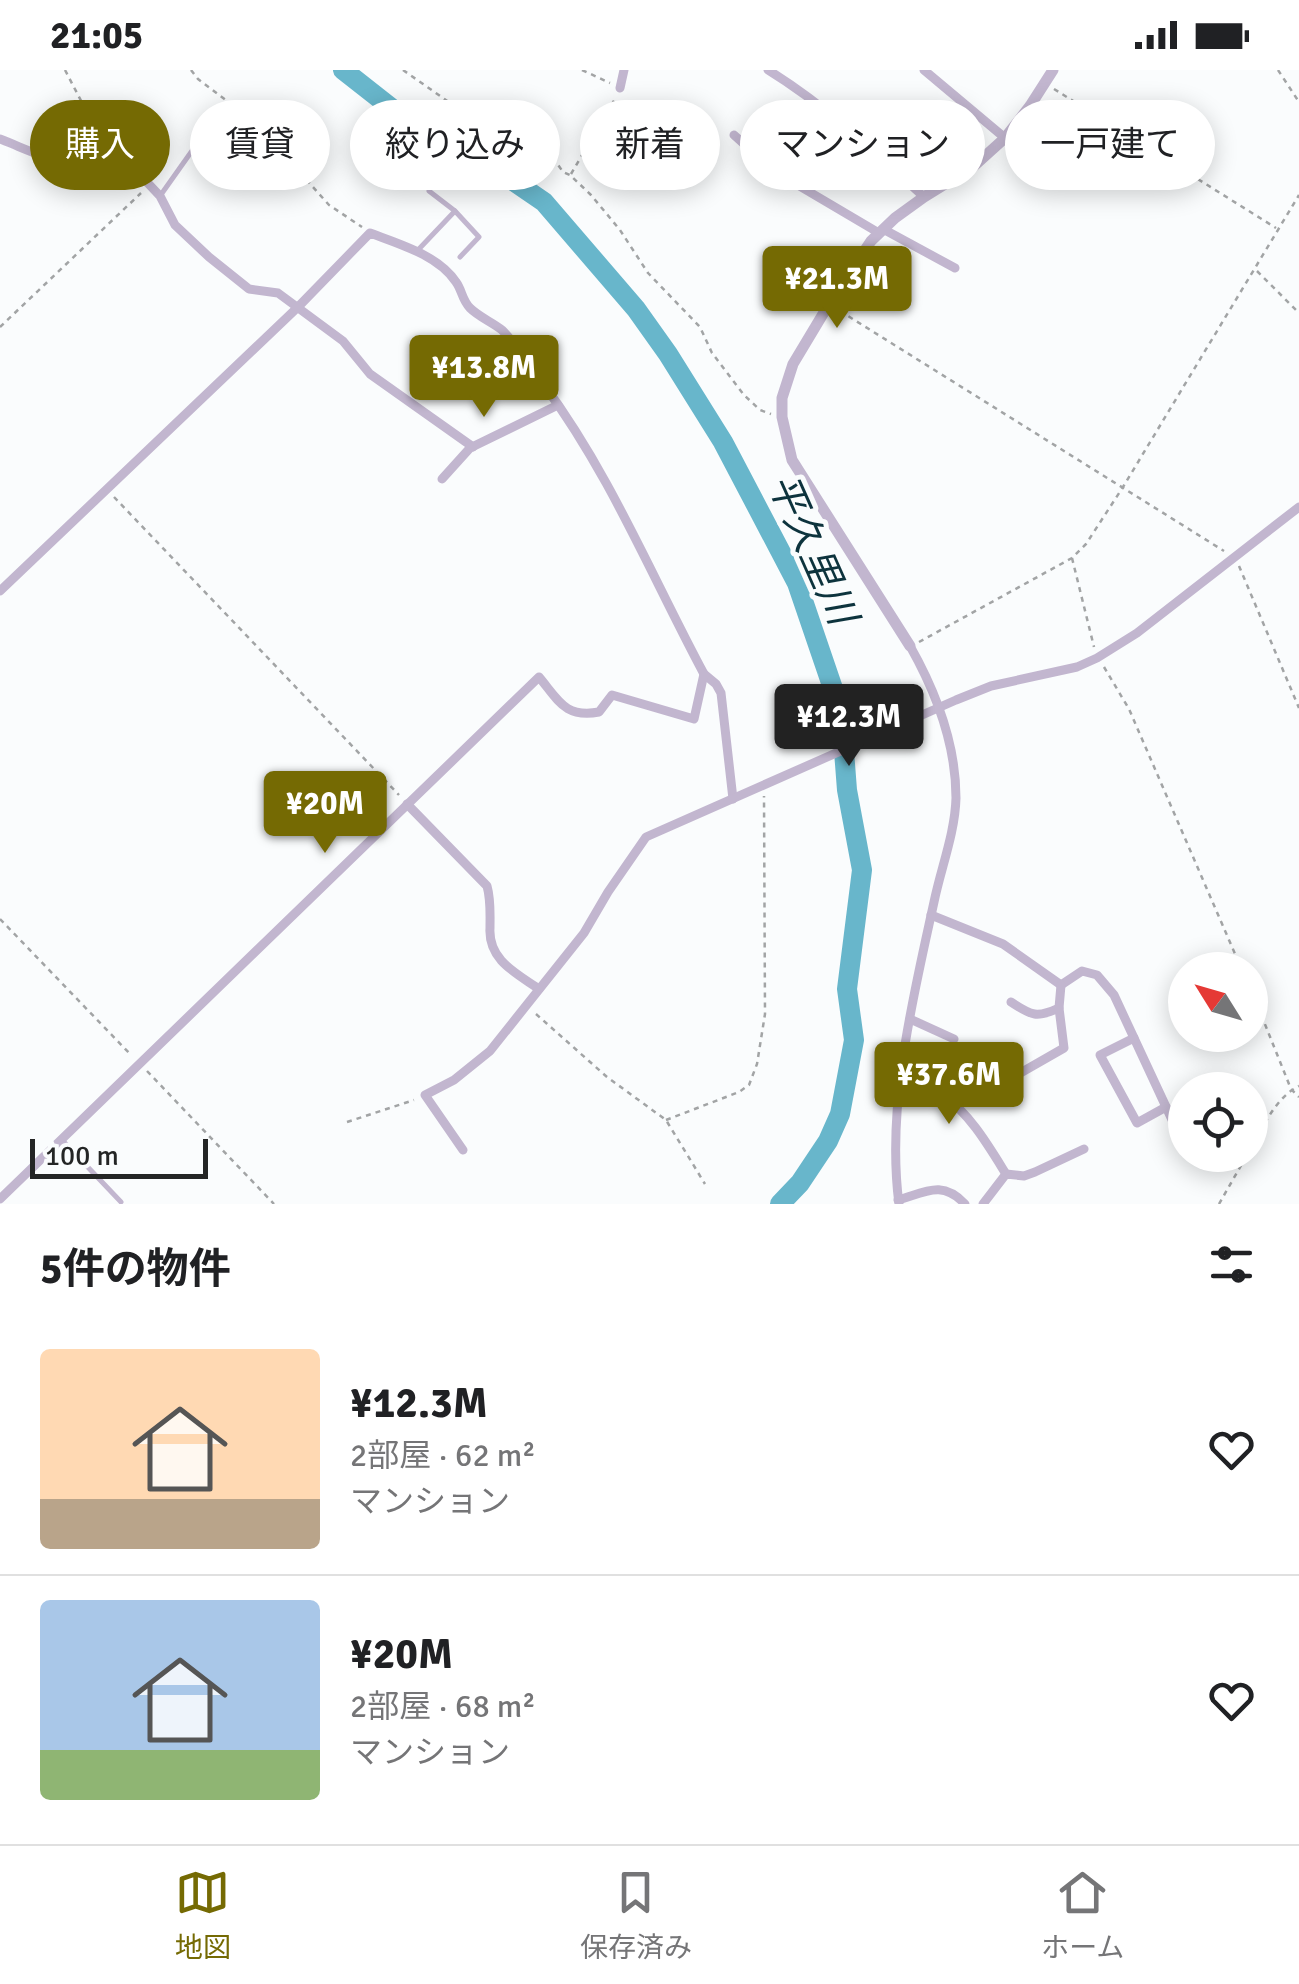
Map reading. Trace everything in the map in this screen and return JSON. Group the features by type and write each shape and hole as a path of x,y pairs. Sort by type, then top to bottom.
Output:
{"street":[{"path":"620,88 624,70"},
{"path":"768,70 836,120 924,197"},
{"path":"924,70 1004,138"},
{"path":"965,1204 948,1190 938,1188 899,1202 902,1069 955,813 955,774 928,679 792,460 782,417 782,398 793,364 829,304 881,231 924,197 974,166 1004,138 1053,70"},
{"path":"734,135 774,171 955,268"},
{"path":"0,139 30,151"},
{"path":"154,190 176,225 249,289 278,293 298,307 343,341 370,374 473,447"},
{"path":"0,591 298,307 370,233 416,252 447,272 470,308 501,330 558,404 656,577 704,674 721,693 733,799"},
{"path":"442,478 473,447 558,404"},
{"path":"463,1150 425,1095 454,1080 490,1051 584,933 646,837 991,686 1077,667 1098,658 1137,633 1299,507"},
{"path":"0,1199 539,677 564,708 576,714 599,712 612,695 694,720 704,674"},
{"path":"407,804 487,886 493,951 502,964 539,990"},
{"path":"931,915 1003,944 1061,985"},
{"path":"1061,985 1082,971 1097,975 1114,994 1168,1111"},
{"path":"1015,1076 1064,1048 1059,1008 1061,985"},
{"path":"1012,1002 1027,1013 1042,1016 1059,1008"},
{"path":"910,1019 954,1039"},
{"path":"1134,1038 1100,1055 1137,1123 1166,1107"},
{"path":"902,1069 944,1095 959,1110 1006,1174"},
{"path":"1006,1174 1024,1176 1084,1149"},
{"path":"982,1204 1006,1174"}],"lane":[{"path":"160,196 190,154"},
{"path":"428,190 479,237 460,256"},
{"path":"416,252 456,212"},
{"path":"61,1138 121,1202"}],"path":[{"path":"65,70 81,100"},
{"path":"191,70 256,123 329,205 370,233"},
{"path":"403,70 492,133 502,136 526,124 533,129 563,172 592,196 620,230 648,273 700,327 712,353 744,395 760,410 782,417"},
{"path":"570,175 620,88 582,70"},
{"path":"1278,70 1299,102"},
{"path":"1045,84 1277,228"},
{"path":"0,327 144,190"},
{"path":"910,646 1072,558 1086,544 1299,195"},
{"path":"1256,270 1299,314"},
{"path":"829,304 1236,558 1299,708"},
{"path":"106,488 407,804"},
{"path":"1072,558 1098,658 1129,710 1234,952"},
{"path":"666,1120 739,1092 749,1085 758,1064 765,1014 764,784"},
{"path":"0,919 274,1204"},
{"path":"527,1006 607,1077 666,1120 706,1184"},
{"path":"1268,1030 1292,1089 1299,1096"},
{"path":"1268,1120 1281,1099 1299,1086"},
{"path":"347,1122 425,1095"},
{"path":"1219,1204 1237,1172"}],"waterway":[{"name":"平久里川","path":"343,70 394,110 544,202 636,309 668,354 723,442 797,583 841,712 847,790 862,870 847,989 854,1040 840,1114 828,1141 800,1183 780,1204"}]}
